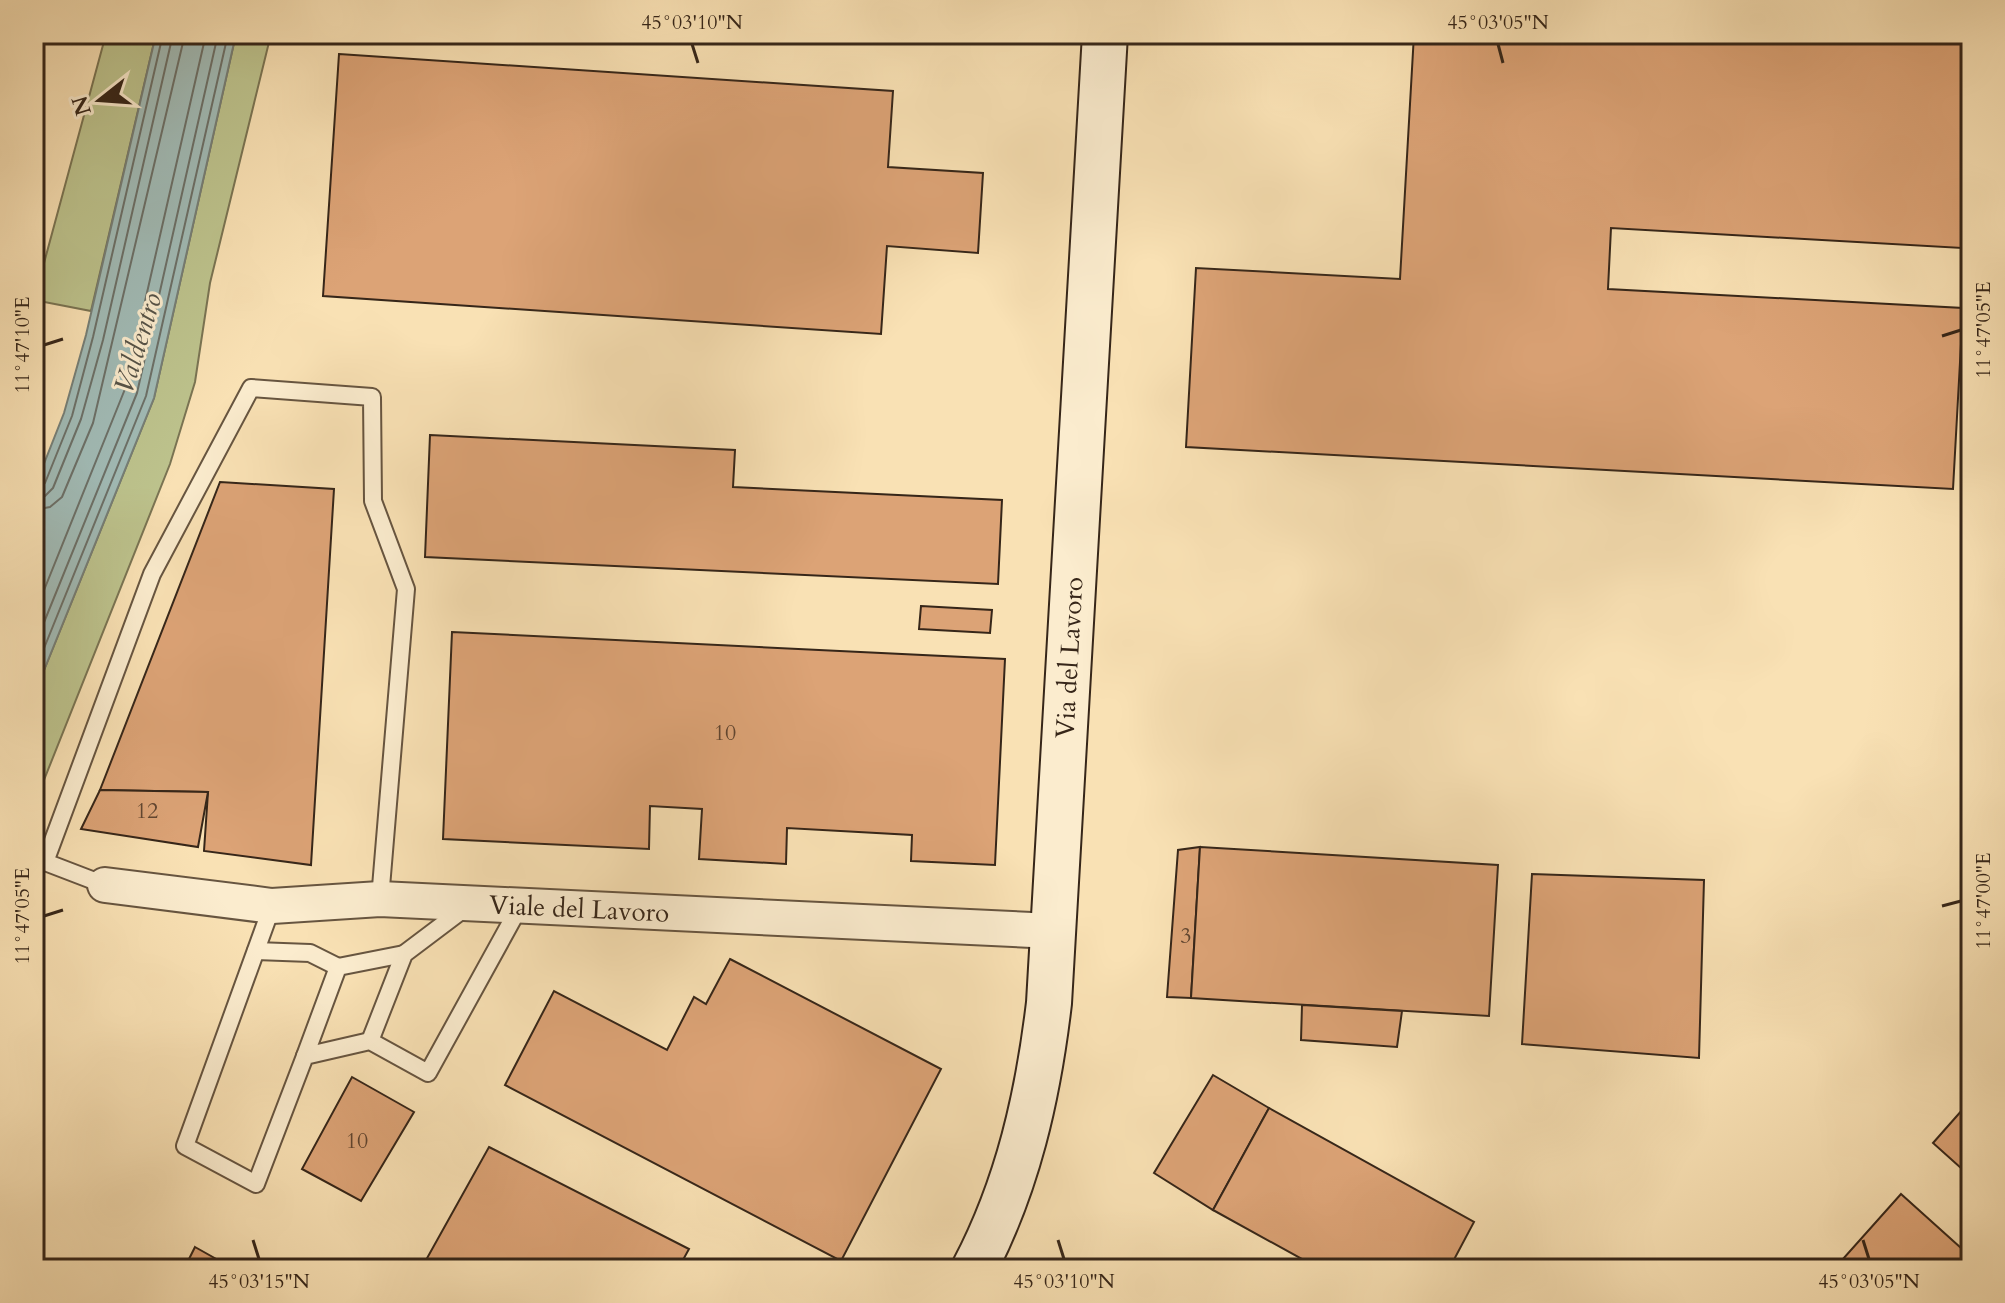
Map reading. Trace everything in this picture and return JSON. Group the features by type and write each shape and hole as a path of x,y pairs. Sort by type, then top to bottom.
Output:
{"main road":[{"name":"Via del Lavoro","path":"974,1269 992,1235 1028,1130 1043,1058 1105,34"}],"street":[{"name":"Viale del Lavoro","path":"105,885 272,906 380,899 1053,931"}],"lane":[{"path":"105,885 45,862 152,574 251,388 372,397 373,501 406,589 380,899"},
{"path":"256,951 310,953 338,967 404,954 471,903"},
{"path":"272,906 185,1146 256,1184 338,967"},
{"path":"305,1056 370,1041 428,1073 520,906"},
{"path":"370,1041 404,954"}],"green space":[{"path":"106,34 156,34 91,311 34,300"},
{"path":"236,34 271,34 210,283 195,382 170,464 34,805 34,695 154,398"}],"water":[{"name":"Valdentro","path":"156,34 236,34 154,398 34,695 34,489 64,413 86,335"}],"building":[{"path":"1414,34 1971,34 1971,164 1966,164 1962,248 1611,228 1608,289 1963,308 1953,489 1186,447 1196,268 1400,279"},
{"path":"339,54 893,91 888,167 983,173 978,253 887,246 881,334 323,296"},
{"path":"430,435 735,450 733,487 1002,500 998,584 425,557"},
{"path":"220,482 334,489 311,865 204,851 208,792 100,790"},
{"path":"921,606 992,610 990,633 919,629"},
{"path":"452,632 1005,659 995,865 911,861 912,835 787,828 786,864 699,859 702,809 650,806 649,849 443,839"},
{"path":"100,790 208,792 198,847 81,829"},
{"path":"1200,847 1191,998 1167,997 1178,850"},
{"path":"1200,847 1498,865 1489,1016 1191,998"},
{"path":"1532,874 1704,880 1699,1058 1522,1044"},
{"path":"730,959 941,1069 841,1261 505,1085 554,991 667,1050 694,997 706,1004"},
{"path":"1302,1005 1402,1011 1397,1047 1301,1040"},
{"path":"1213,1075 1269,1108 1213,1210 1154,1173"},
{"path":"352,1077 414,1112 361,1201 302,1169"},
{"path":"1971,1100 1971,1177 1933,1143"},
{"path":"1269,1108 1474,1222 1449,1269 1320,1269 1213,1210"},
{"path":"489,1147 689,1249 678,1269 421,1269"},
{"path":"1901,1194 1971,1257 1971,1269 1834,1269"},
{"path":"195,1247 234,1269 184,1269"}]}
